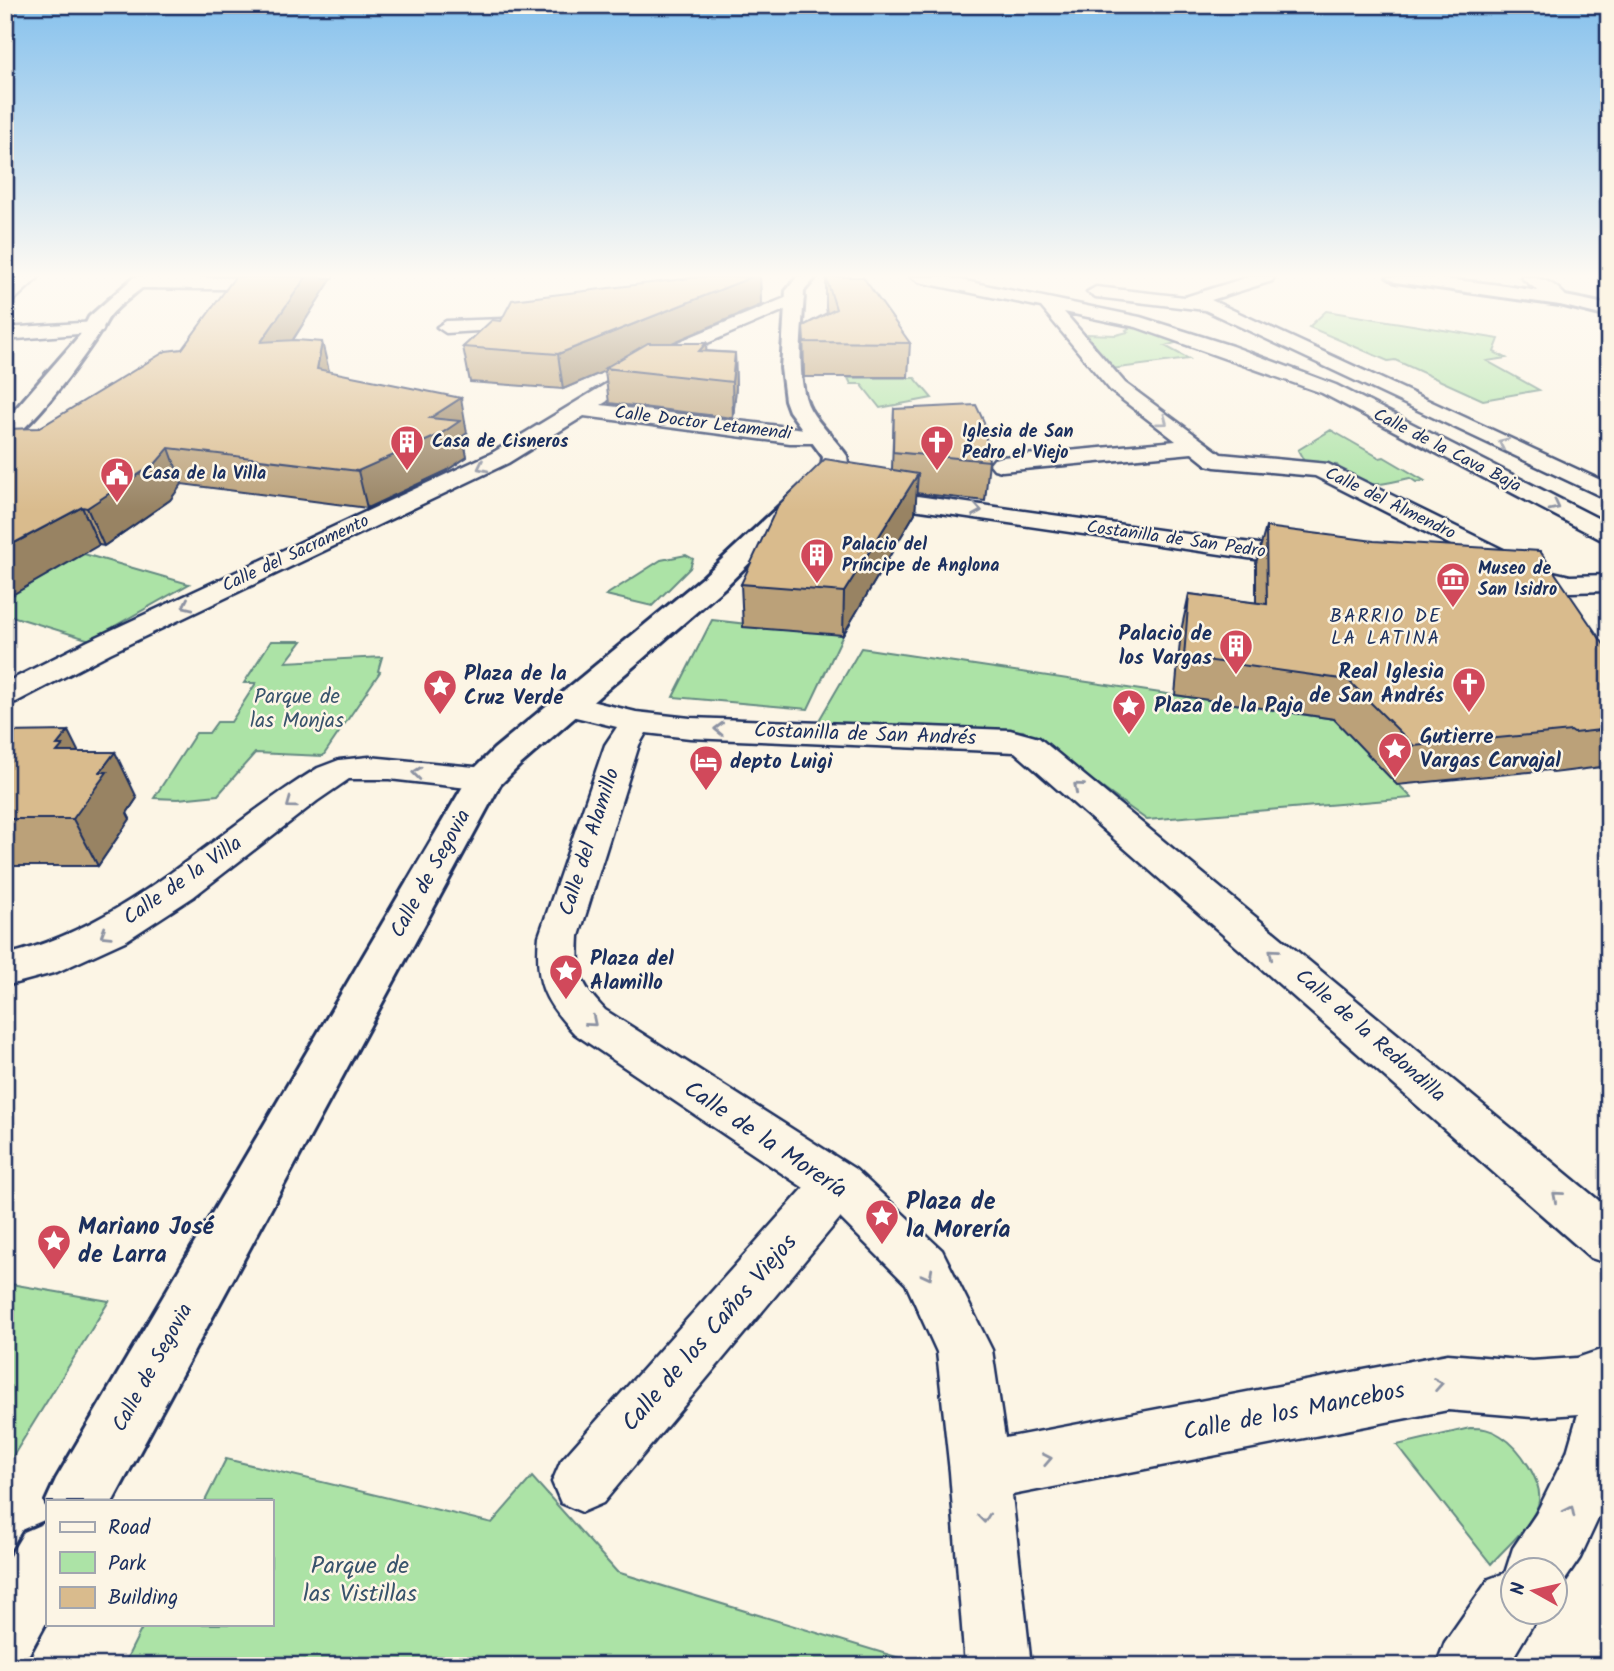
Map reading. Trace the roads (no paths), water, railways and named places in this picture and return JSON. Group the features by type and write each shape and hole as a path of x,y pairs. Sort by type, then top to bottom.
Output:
{"street":[{"path":"5,434 22,418 73,355"},
{"name":"Calle del Sacramento","path":"5,695 99,647 500,458 668,355"},
{"name":"Calle de Segovia","path":"79,1500 485,779 507,757 715,582 818,487 836,463 831,449 800,411 791,368 792,355"},
{"name":"Calle del Almendro","path":"1091,355 1118,387 1215,460 1320,469 1536,577"},
{"name":"Calle de la Cava Baja","path":"1233,355 1329,389 1609,534"},
{"path":"1315,355 1609,493"},
{"name":"Calle Doctor Letamendi","path":"583,409 822,438"},
{"path":"1002,464 1196,446"},
{"name":"Costanilla de San Pedro","path":"818,487 1335,562"},
{"path":"1473,573 1536,577 1570,584 1609,583"},
{"name":"Costanilla de San Andrés","path":"570,706 636,722 690,728 1010,740 1027,745 1130,831"},
{"name":"Calle del Alamillo","path":"557,966 559,936 585,852 622,744 636,722"},
{"name":"Calle de la Villa","path":"5,971 61,957 92,943 144,910 330,776 349,768 485,779"},
{"name":"Calle de la Redondilla","path":"1130,831 1609,1241"},
{"name":"Calle de la Morería","path":"557,966 562,986 573,1004 590,1021 838,1184 924,1267 964,1350 980,1472 999,1666"},
{"name":"Calle de los Caños Viejos","path":"582,1482 838,1184"},
{"name":"Calle de los Mancebos","path":"980,1472 1448,1382 1532,1389 1577,1386 1609,1375"},
{"path":"1544,1556 1558,1536 1594,1461 1609,1406"},
{"path":"5,1630 46,1557"},
{"path":"1469,1666 1498,1624"}],"place":[{"name":"Casa de Cisneros","path":"407,472"},
{"name":"Iglesia de San Pedro el Viejo","path":"937,472"},
{"name":"Casa de la Villa","path":"117,504"},
{"name":"Palacio del Príncipe de Anglona","path":"817,585"},
{"name":"Museo de San Isidro","path":"1453,609"},
{"name":"Palacio de los Vargas","path":"1236,676"},
{"name":"Real Iglesia de San Andrés","path":"1469,714"},
{"name":"Plaza de la Cruz Verde","path":"440,716"},
{"name":"Plaza de la Paja","path":"1129,736"},
{"name":"Gutierre Vargas Carvajal","path":"1395,779"},
{"name":"depto Luigi","path":"706,792"},
{"name":"Plaza del Alamillo","path":"566,1001"},
{"name":"Plaza de la Morería","path":"882,1246"},
{"name":"Mariano José de Larra","path":"54,1271"}],"district":[{"name":"BARRIO DE LA LATINA","path":"1386,628"}],"park label":[{"name":"Parque de las Monjas","path":"297,709"},
{"name":"Parque de las Vistillas","path":"360,1580"}]}
